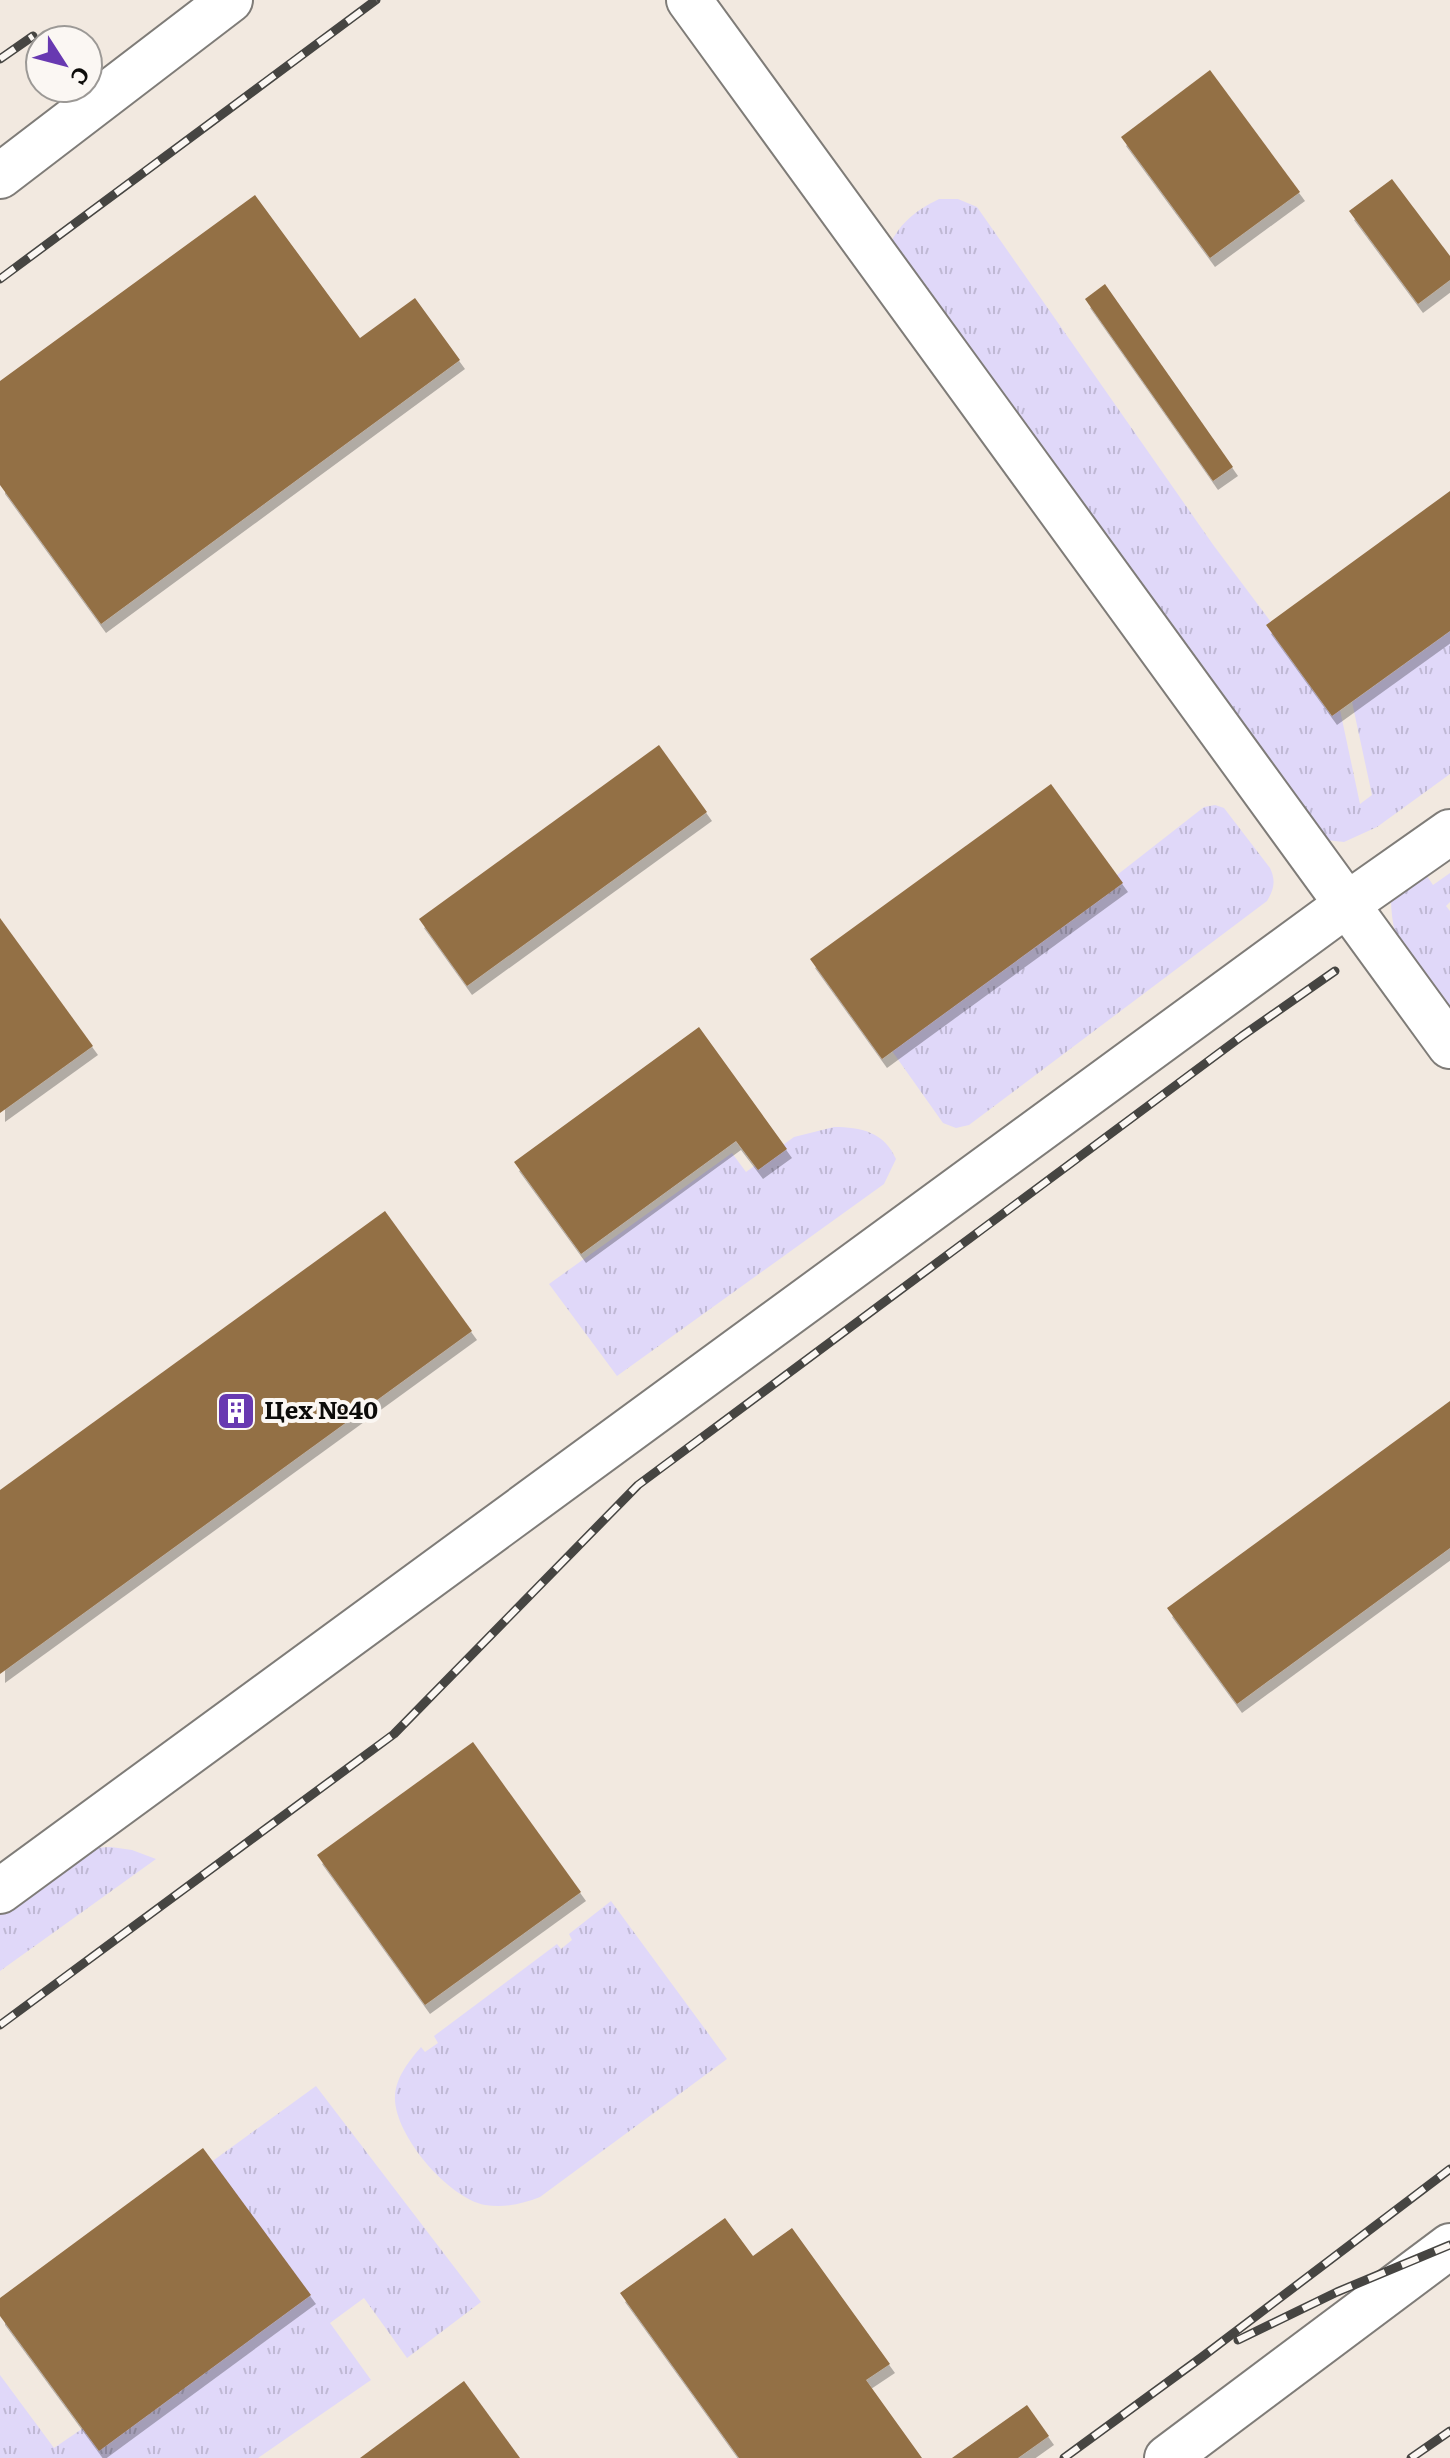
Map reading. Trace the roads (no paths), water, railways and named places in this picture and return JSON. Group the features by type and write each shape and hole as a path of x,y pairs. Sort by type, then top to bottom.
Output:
{"lane":[{"path":"0,176 230,0"},
{"path":"689,0 1450,1046"},
{"path":"0,1891 1450,832"},
{"path":"1167,2458 1450,2246"}],"railway":[{"path":"0,279 376,0"},
{"path":"0,59 24,42"},
{"path":"0,2025 394,1734 638,1485 1242,1036 1335,971"},
{"path":"1064,2458 1450,2169"},
{"path":"1238,2340 1337,2292 1450,2245"},
{"path":"1411,2458 1450,2431"}],"place":[{"name":"Цех №40","path":"236,1411"}]}
